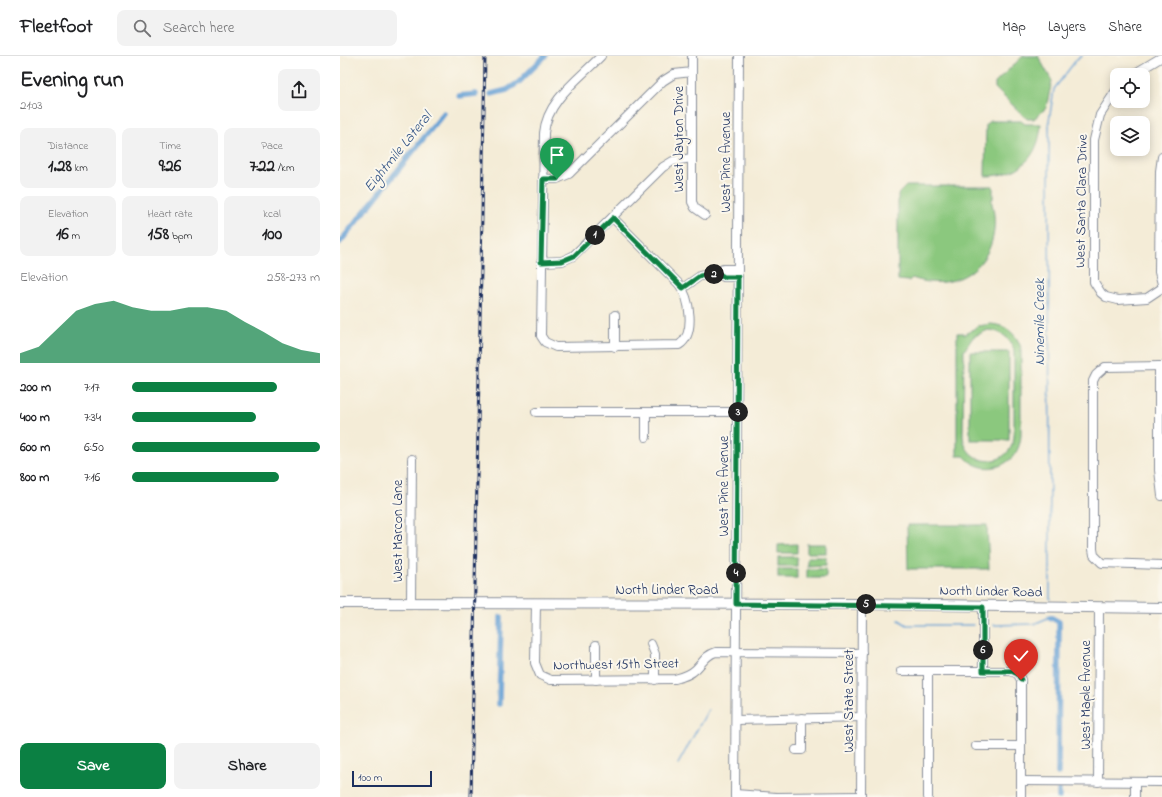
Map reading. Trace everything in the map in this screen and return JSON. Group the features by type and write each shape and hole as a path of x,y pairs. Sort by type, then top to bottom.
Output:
{"main road":[{"name":"North Linder Road","path":"340,603 862,604 983,607 1162,608"}],"street":[{"path":"601,56 554,104 544,127 541,336 544,342 556,347 673,346 685,341 689,331 688,306 683,288 613,218"},
{"name":"West Jayton Drive","path":"692,56 692,202 695,208 705,215"},
{"name":"West Pine Avenue","path":"735,795 739,56"},
{"path":"1144,68 1162,57"},
{"path":"543,179 557,179 569,174 663,81 674,74 692,72"},
{"name":"West Santa Clara Drive","path":"1110,100 1100,115 1094,140 1094,282 1100,293 1111,299 1141,300 1147,298 1162,288"},
{"path":"1162,157 1160,171 1159,272 1162,284"},
{"path":"541,262 562,261 574,256 668,164 679,159 692,158"},
{"path":"683,288 700,276 718,273 723,269 738,273"},
{"path":"615,315 615,347"},
{"path":"1162,491 1159,470 1161,366 1111,366 1100,370 1093,381 1093,548 1097,560 1108,564 1162,565"},
{"path":"536,412 738,412"},
{"path":"646,412 646,437"},
{"name":"West Marcon Lane","path":"411,603 412,459"},
{"name":"Northwest 15th Street","path":"536,603 535,664 540,675 551,680 675,679 686,676 696,670 707,652 862,653"},
{"name":"West State Street","path":"861,796 862,604"},
{"path":"983,607 983,671"},
{"name":"West Maple Avenue","path":"1098,782 1099,608"},
{"path":"651,644 655,654 655,680"},
{"path":"596,645 596,680"},
{"path":"901,671 1011,671 1018,674 1021,680 1021,797"},
{"path":"928,671 928,797"},
{"path":"736,720 862,717"},
{"path":"796,750 802,750 802,718"},
{"path":"976,746 1021,746"},
{"path":"1021,781 1162,782"},
{"path":"1135,782 1135,797"},
{"path":"735,795 776,797 861,796"}],"green space":[{"path":"1023,56 1038,56 1052,81 1046,108 1034,119 1027,119 995,88 995,83"},
{"path":"990,121 1021,121 1025,124 1041,124 1036,146 1025,163 1008,173 985,176 986,124"},
{"path":"906,186 993,186 993,199 991,200 994,219 993,237 987,253 977,266 965,276 949,281 931,282 912,278 909,281 898,280 898,194"},
{"path":"991,324 1006,328 1017,338 1021,348 1021,435 1019,446 1014,455 1008,461 1000,466 991,468 981,467 972,463 964,456 957,456 957,333 964,333 964,335 978,326","holes":["988,330 1005,336 1013,346 1014,351 1014,437 1011,447 1005,455 997,459 988,460 979,459 972,454 966,447 963,436 964,351 973,337"]},
{"path":"970,352 1009,352 1009,440 970,440"},
{"path":"907,525 987,525 989,569 908,569"},
{"path":"797,544 797,553 778,553 778,545"},
{"path":"807,544 826,544 826,553 807,553"},
{"path":"778,557 797,557 797,566 778,566"},
{"path":"807,557 826,557 826,565 807,566"},
{"path":"778,569 797,569 797,578 778,578"},
{"path":"807,569 826,569 826,578 807,578"}],"waterway":[{"name":"Eightmile Lateral","path":"491,94 507,90 519,82 545,56"},
{"name":"Ninemile Creek","path":"1050,599 1049,121 1054,89 1077,59 1082,56"},
{"name":"Eightmile Lateral","path":"459,96 476,94"},
{"name":"Eightmile Lateral","path":"340,242 444,113"},
{"path":"499,704 501,617"},
{"name":"Ninemile Creek","path":"994,625 1034,624 1050,617"},
{"path":"1050,617 1059,622 1058,773"},
{"name":"Ninemile Creek","path":"899,620 907,625 973,625"},
{"name":"Ninemile Creek","path":"678,764 708,710"},
{"path":"1059,790 1059,797"}],"railway":[{"path":"471,797 485,56"}],"route":[{"path":"557,179 543,179 541,262 562,261 574,256 613,218 683,288 694,278 700,276 718,273 724,277 738,277 736,604 872,604 983,607 983,671 1011,671 1018,674 1021,680"}]}
